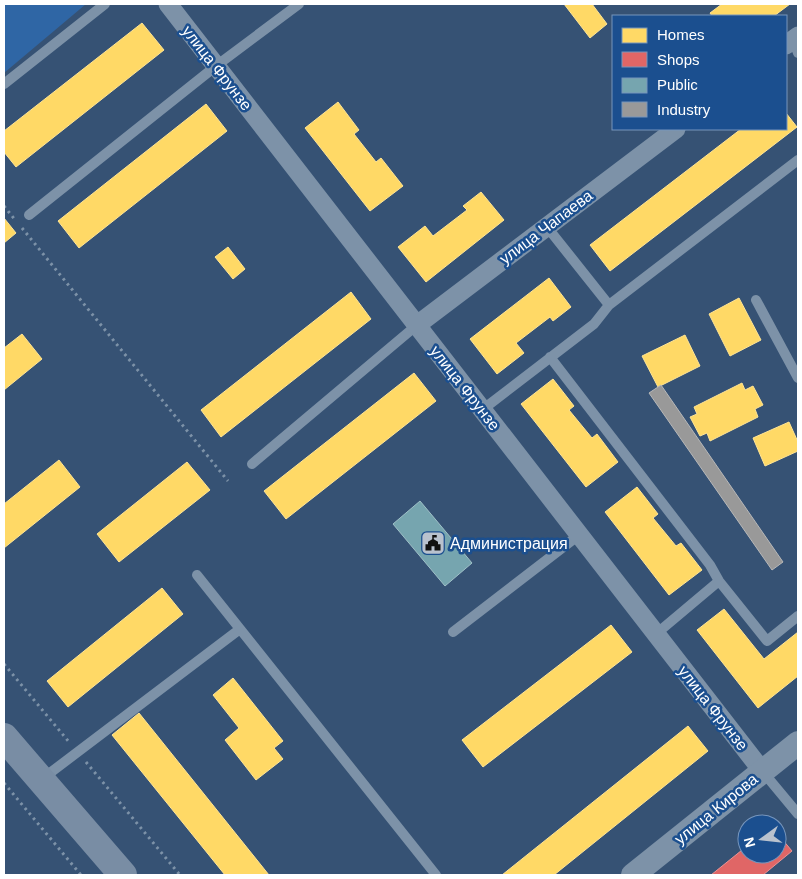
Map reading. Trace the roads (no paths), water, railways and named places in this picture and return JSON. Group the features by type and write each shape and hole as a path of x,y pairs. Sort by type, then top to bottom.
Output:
{"main road":[{"path":"4,736 124,875"}],"street":[{"name":"улица Фрунзе","path":"168,4 763,772"},
{"name":"улица Чапаева","path":"417,325 675,130"},
{"name":"улица Кирова","path":"633,875 798,743"}],"lane":[{"path":"4,84 105,4"},
{"path":"30,215 216,66 299,4"},
{"path":"482,410 594,324 609,304 798,160"},
{"path":"547,226 609,304"},
{"path":"756,300 794,361 798,378"},
{"path":"252,464 417,325"},
{"path":"550,357 710,565 719,581 767,641 798,616"},
{"path":"453,632 579,535"},
{"path":"197,575 436,875"},
{"path":"656,634 719,581"},
{"path":"41,780 240,628"},
{"path":"763,772 798,814"}],"place":[{"name":"Администрация","path":"433,543"}]}
